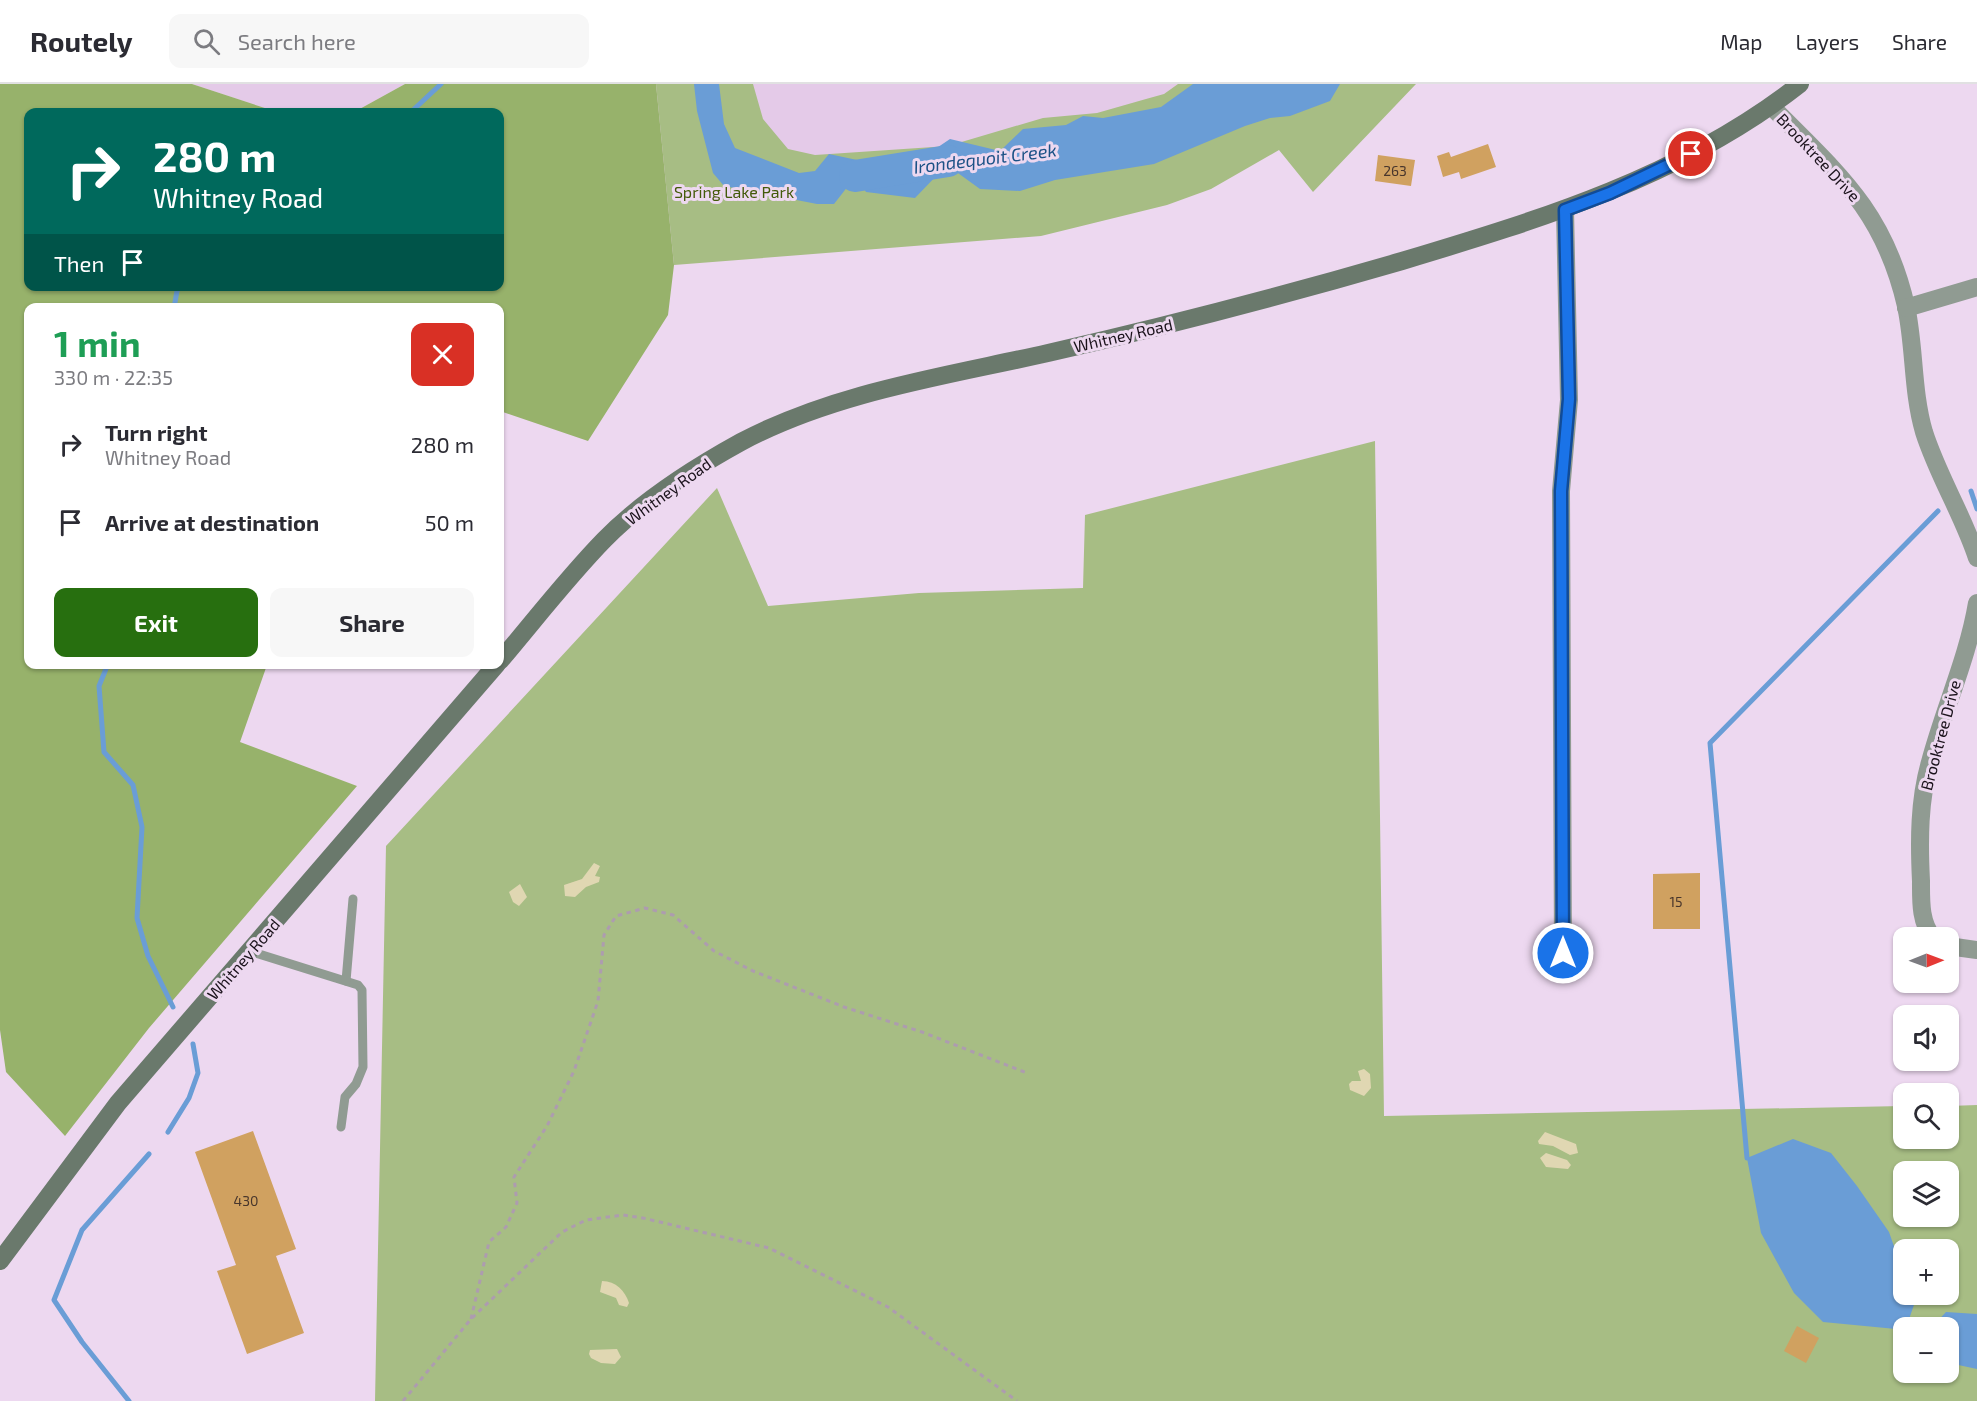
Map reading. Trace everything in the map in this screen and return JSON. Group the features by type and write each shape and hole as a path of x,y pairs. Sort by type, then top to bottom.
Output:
{"main road":[{"name":"Whitney Road","path":"504,656 605,539 646,503 689,473 743,441 791,419 873,393 1183,321 1308,288 1565,210 1674,164 1771,106 1800,84"},
{"name":"Whitney Road","path":"0,1261 118,1103 493,669"}],"street":[{"name":"Brooktree Drive","path":"1771,106 1854,190 1885,240 1906,308 1915,392 1924,431 1977,558"},
{"path":"1563,953 1561,491 1569,399 1565,210"},
{"path":"1906,308 1977,286"},
{"name":"Brooktree Drive","path":"1927,927 1921,905 1919,845 1922,803 1929,764 1977,603"},
{"path":"1959,948 1977,950"}],"lane":[{"path":"346,981 353,899"},
{"path":"249,951 358,985 364,995 363,1067 356,1084 345,1097 341,1127"}],"path":[{"path":"471,1319 489,1242 507,1227 517,1203 514,1177 547,1126 574,1071 598,1001 604,935 616,916 645,908 673,915 714,951 753,971 844,1007 922,1032 1027,1073"},
{"path":"403,1401 471,1319 562,1232 586,1220 623,1215 769,1248 878,1302 1017,1401"}],"shaded area":[{"path":"192,84 405,84 361,108 265,108"},
{"path":"719,84 1193,84 1176,97 921,157 799,173"}],"green space":[{"path":"0,84 192,84 265,108 24,108 24,291 504,291 504,108 361,108 405,84 656,84 674,265 668,315 588,441 504,412 504,303 24,303 24,669 266,669 240,742 357,786 149,1028 65,1136 6,1072 0,1030"},
{"name":"Spring Lake Park","path":"656,84 753,84 763,119 788,149 815,155 948,146 1043,118 1097,113 1164,94 1178,84 1416,84 1313,192 1279,150 1211,189 1167,205 1041,236 674,265"},
{"path":"1375,441 1384,1116 1893,1106 1893,1149 1959,1149 1959,1106 1977,1105 1977,1401 375,1401 386,846 717,488 768,606 919,593 1083,588 1085,515"}],"sand":[{"path":"594,863 600,866 595,876 600,877 599,882 586,887 575,897 565,896 564,885 582,879"},
{"path":"520,884 527,897 519,906 513,902 509,892"},
{"path":"1364,1069 1370,1074 1371,1088 1364,1096 1350,1090 1349,1084 1352,1081 1361,1081 1358,1071"},
{"path":"1545,1132 1576,1144 1578,1153 1570,1155 1553,1146 1539,1144 1538,1141"},
{"path":"1546,1153 1567,1160 1571,1165 1568,1169 1546,1167 1540,1158"},
{"path":"602,1281 616,1285 625,1294 629,1303 627,1307 619,1305 616,1298 600,1292"},
{"path":"617,1349 621,1357 615,1364 601,1363 591,1358 589,1354 590,1350"}],"water":[{"path":"694,84 719,84 724,124 735,148 799,173 815,171 829,154 904,170 950,139 1000,151 1023,129 1066,125 1083,116 1103,118 1161,107 1193,84 1340,84 1330,101 1290,116 1270,118 1245,126 1154,164 1055,180 1020,191 980,189 951,168 940,172 915,198 866,192 859,181 852,181 834,204 817,204 724,186 713,173 697,111"},
{"path":"1793,1139 1831,1153 1889,1232 1893,1243 1893,1305 1914,1305 1910,1317 1893,1317 1893,1329 1823,1322 1794,1293 1761,1233 1747,1158"},
{"path":"1946,1312 1977,1314 1977,1369 1959,1365 1959,1317 1941,1317"}],"building":[{"path":"1488,144 1496,167 1461,179 1459,172 1443,177 1437,156 1449,152 1451,157"},
{"path":"1378,155 1415,160 1411,186 1375,181"},
{"path":"1700,873 1700,929 1653,929 1653,874"},
{"path":"253,1131 296,1249 276,1256 304,1333 247,1354 217,1271 236,1265 195,1152"},
{"path":"1797,1326 1819,1338 1806,1363 1784,1351"}],"waterway":[{"path":"415,108 441,84"},
{"name":"Irondequoit Creek","path":"855,176 948,161"},
{"path":"175,303 177,291"},
{"path":"1971,491 1977,509"},
{"path":"1747,1158 1710,743 1938,511"},
{"path":"106,669 99,686 104,752 133,785 142,827 137,918 148,956 173,1007"},
{"path":"168,1132 189,1098 198,1073 193,1044"},
{"path":"129,1401 82,1342 54,1300 82,1230 149,1154"}],"route":[{"path":"1563,953 1561,491 1569,399 1565,210 1610,193 1691,154"}]}
